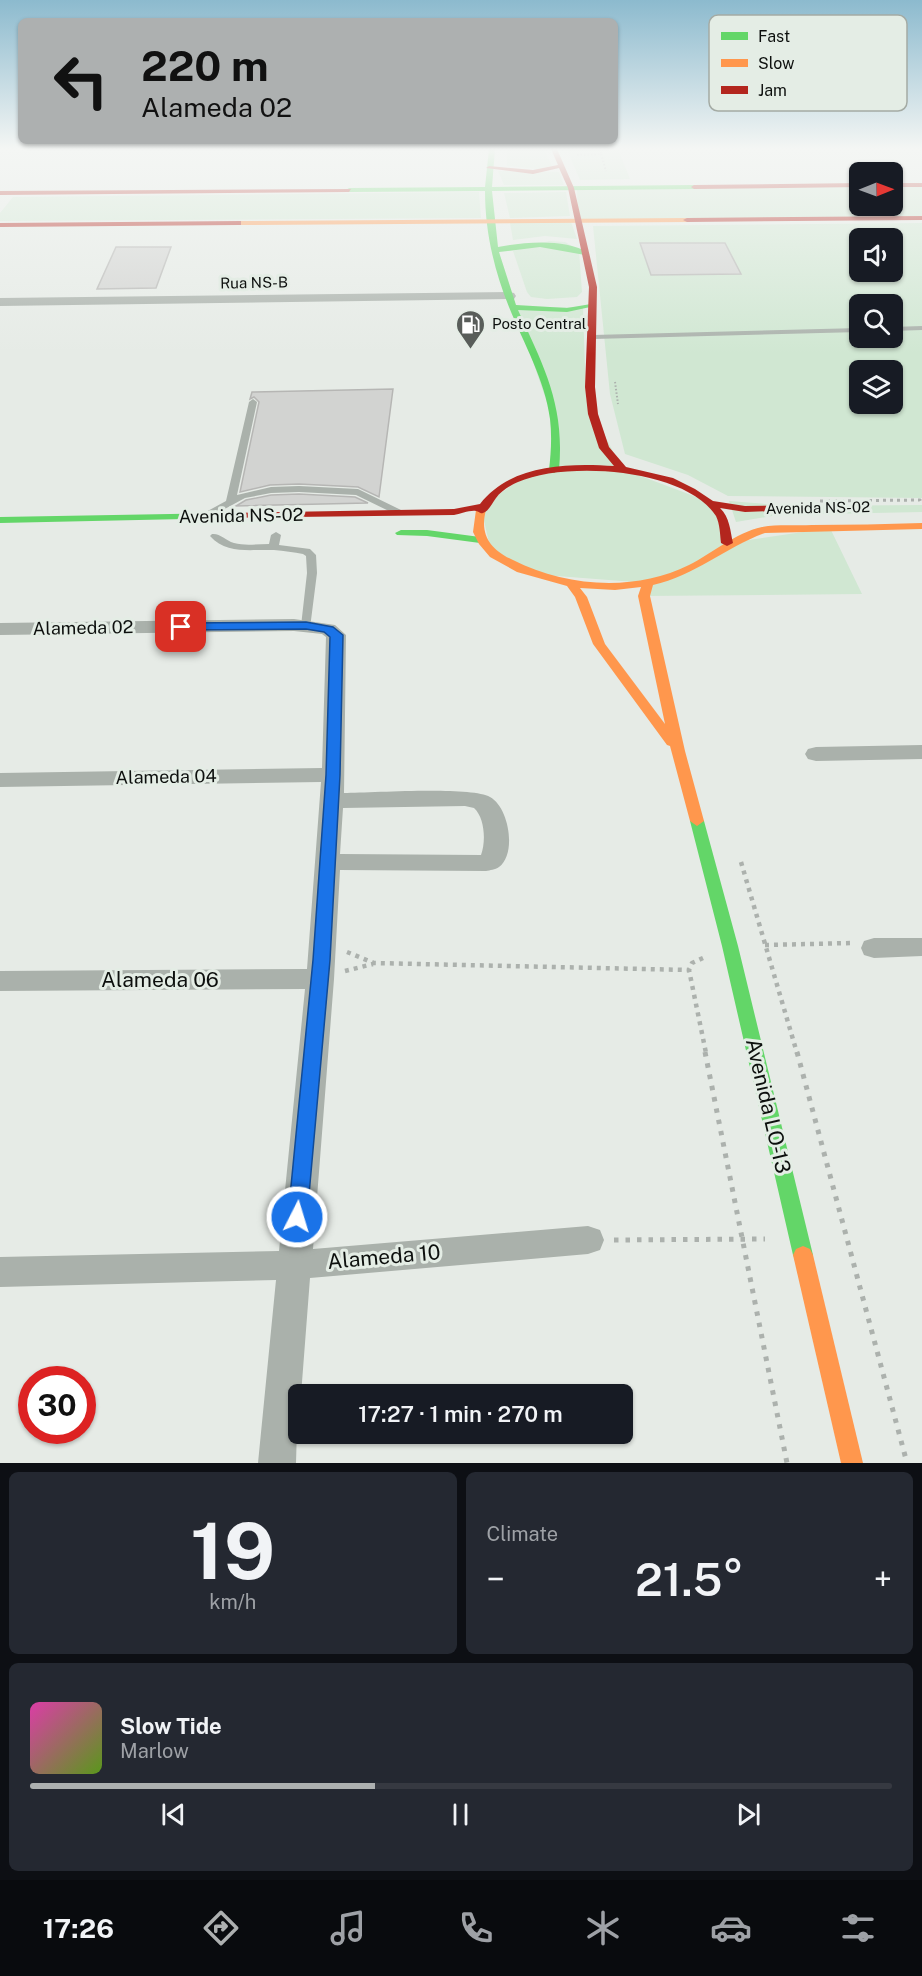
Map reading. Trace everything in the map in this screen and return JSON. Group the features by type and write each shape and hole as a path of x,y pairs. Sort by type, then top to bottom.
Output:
{"street":[{"path":"491,217 496,262 548,388 556,420 559,454 554,470"},
{"path":"0,225 922,218"},
{"path":"578,220 594,287 591,306 593,337 590,387 593,414 604,448 622,470"},
{"path":"495,250 516,245 548,243 585,253"},
{"name":"Rua NS-B","path":"0,302 511,302"},
{"path":"511,302 567,310 591,306"},
{"path":"392,533 427,533 480,540 476,524 481,507 494,491 508,483 554,470 622,470 646,473 678,483 696,491 715,504 729,531 728,543"},
{"name":"Avenida NS-02","path":"715,504 745,509 815,504"},
{"name":"Avenida NS-02","path":"0,520 454,512 481,507"},
{"name":"Avenida NS-02","path":"480,540 491,552 517,568 571,583 609,586 648,583 682,573 728,543 767,530 922,526"},
{"name":"Avenida NS-02","path":"209,536 279,539"},
{"name":"Avenida LO-13","path":"571,583 581,594 598,644 678,751"},
{"name":"Avenida LO-13","path":"648,583 645,596 678,751 730,946 852,1463"},
{"name":"Alameda 02","path":"0,629 306,626 328,629 336,635 338,643 332,788"},
{"path":"816,754 922,752"},
{"name":"Alameda 04","path":"0,780 332,788 478,801 486,805 492,813 496,847 493,858 488,862 327,862"},
{"path":"277,1463 320,979 332,788"},
{"path":"874,948 922,947"},
{"name":"Alameda 06","path":"0,981 320,979"},
{"name":"Alameda 10","path":"0,1272 293,1265 588,1240"}],"lane":[{"path":"903,329 922,328"},
{"path":"593,337 849,330"},
{"path":"231,501 253,402"},
{"path":"204,517 231,501 271,490 348,490 358,492 399,513"},
{"path":"279,539 311,555 312,573 306,626"}],"path":[{"path":"614,380 619,414"},
{"path":"815,504 920,500 922,504"},
{"path":"739,856 809,1092 907,1463"},
{"path":"323,941 374,963 689,970"},
{"path":"787,1463 689,970 692,963 730,946 872,943 874,948"},
{"path":"588,1240 799,1238"}],"green space":[{"path":"0,217 481,218 0,221"},
{"path":"578,217 922,217 578,220"},
{"path":"571,222 577,239 545,236 513,240 510,223"},
{"path":"922,223 922,498 728,496 688,475 625,454 610,394 593,226"},
{"path":"549,241 565,242 579,250 582,292 577,297 547,299 531,297 527,292 513,251"},
{"path":"514,307 583,307 586,399 622,469 715,504 728,543 830,528 862,594 644,596 648,583 531,574 491,552 481,507 522,478 554,470 558,434"},
{"path":"729,501 790,506 922,505 922,512 778,515 736,522"}],"building":[{"path":"640,243 725,243 741,274 651,275"},
{"path":"116,247 171,247 156,288 97,289"},
{"path":"393,389 379,497 358,487 299,484 270,485 240,492 259,402 254,397 250,399 252,392"},
{"path":"271,495 355,497 368,503 236,506 246,500"}],"traffic: fast":[{"path":"489,217 504,284 550,396 557,444 554,470"},
{"path":"495,250 540,245 562,247 585,253"},
{"path":"514,307 567,310 591,306"},
{"path":"0,520 227,516"},
{"path":"401,533 427,533 480,540"},
{"path":"697,821 730,946 803,1255"}],"traffic: slow":[{"path":"238,223 687,220"},
{"path":"481,510 479,532 484,544 494,555 543,577 591,586 639,584 662,580 694,567 742,539 764,530 922,526"},
{"path":"571,583 581,597 599,644 672,742"},
{"path":"648,583 644,596 678,751 697,821"},
{"path":"803,1255 852,1463"}],"traffic: jam":[{"path":"578,217 593,287 590,387 593,414 604,448 623,470"},
{"path":"687,220 922,218"},
{"path":"0,225 238,223"},
{"path":"481,510 494,493 514,480 539,472 567,468 623,470 669,480 697,494 720,515 727,543"},
{"path":"715,504 745,509 800,508"},
{"path":"227,516 454,512 481,507"}],"place":[{"name":"Posto Central","path":"471,350"}],"route":[{"path":"181,627 306,626 328,629 336,635 338,643 333,775 321,960 297,1217"}]}
